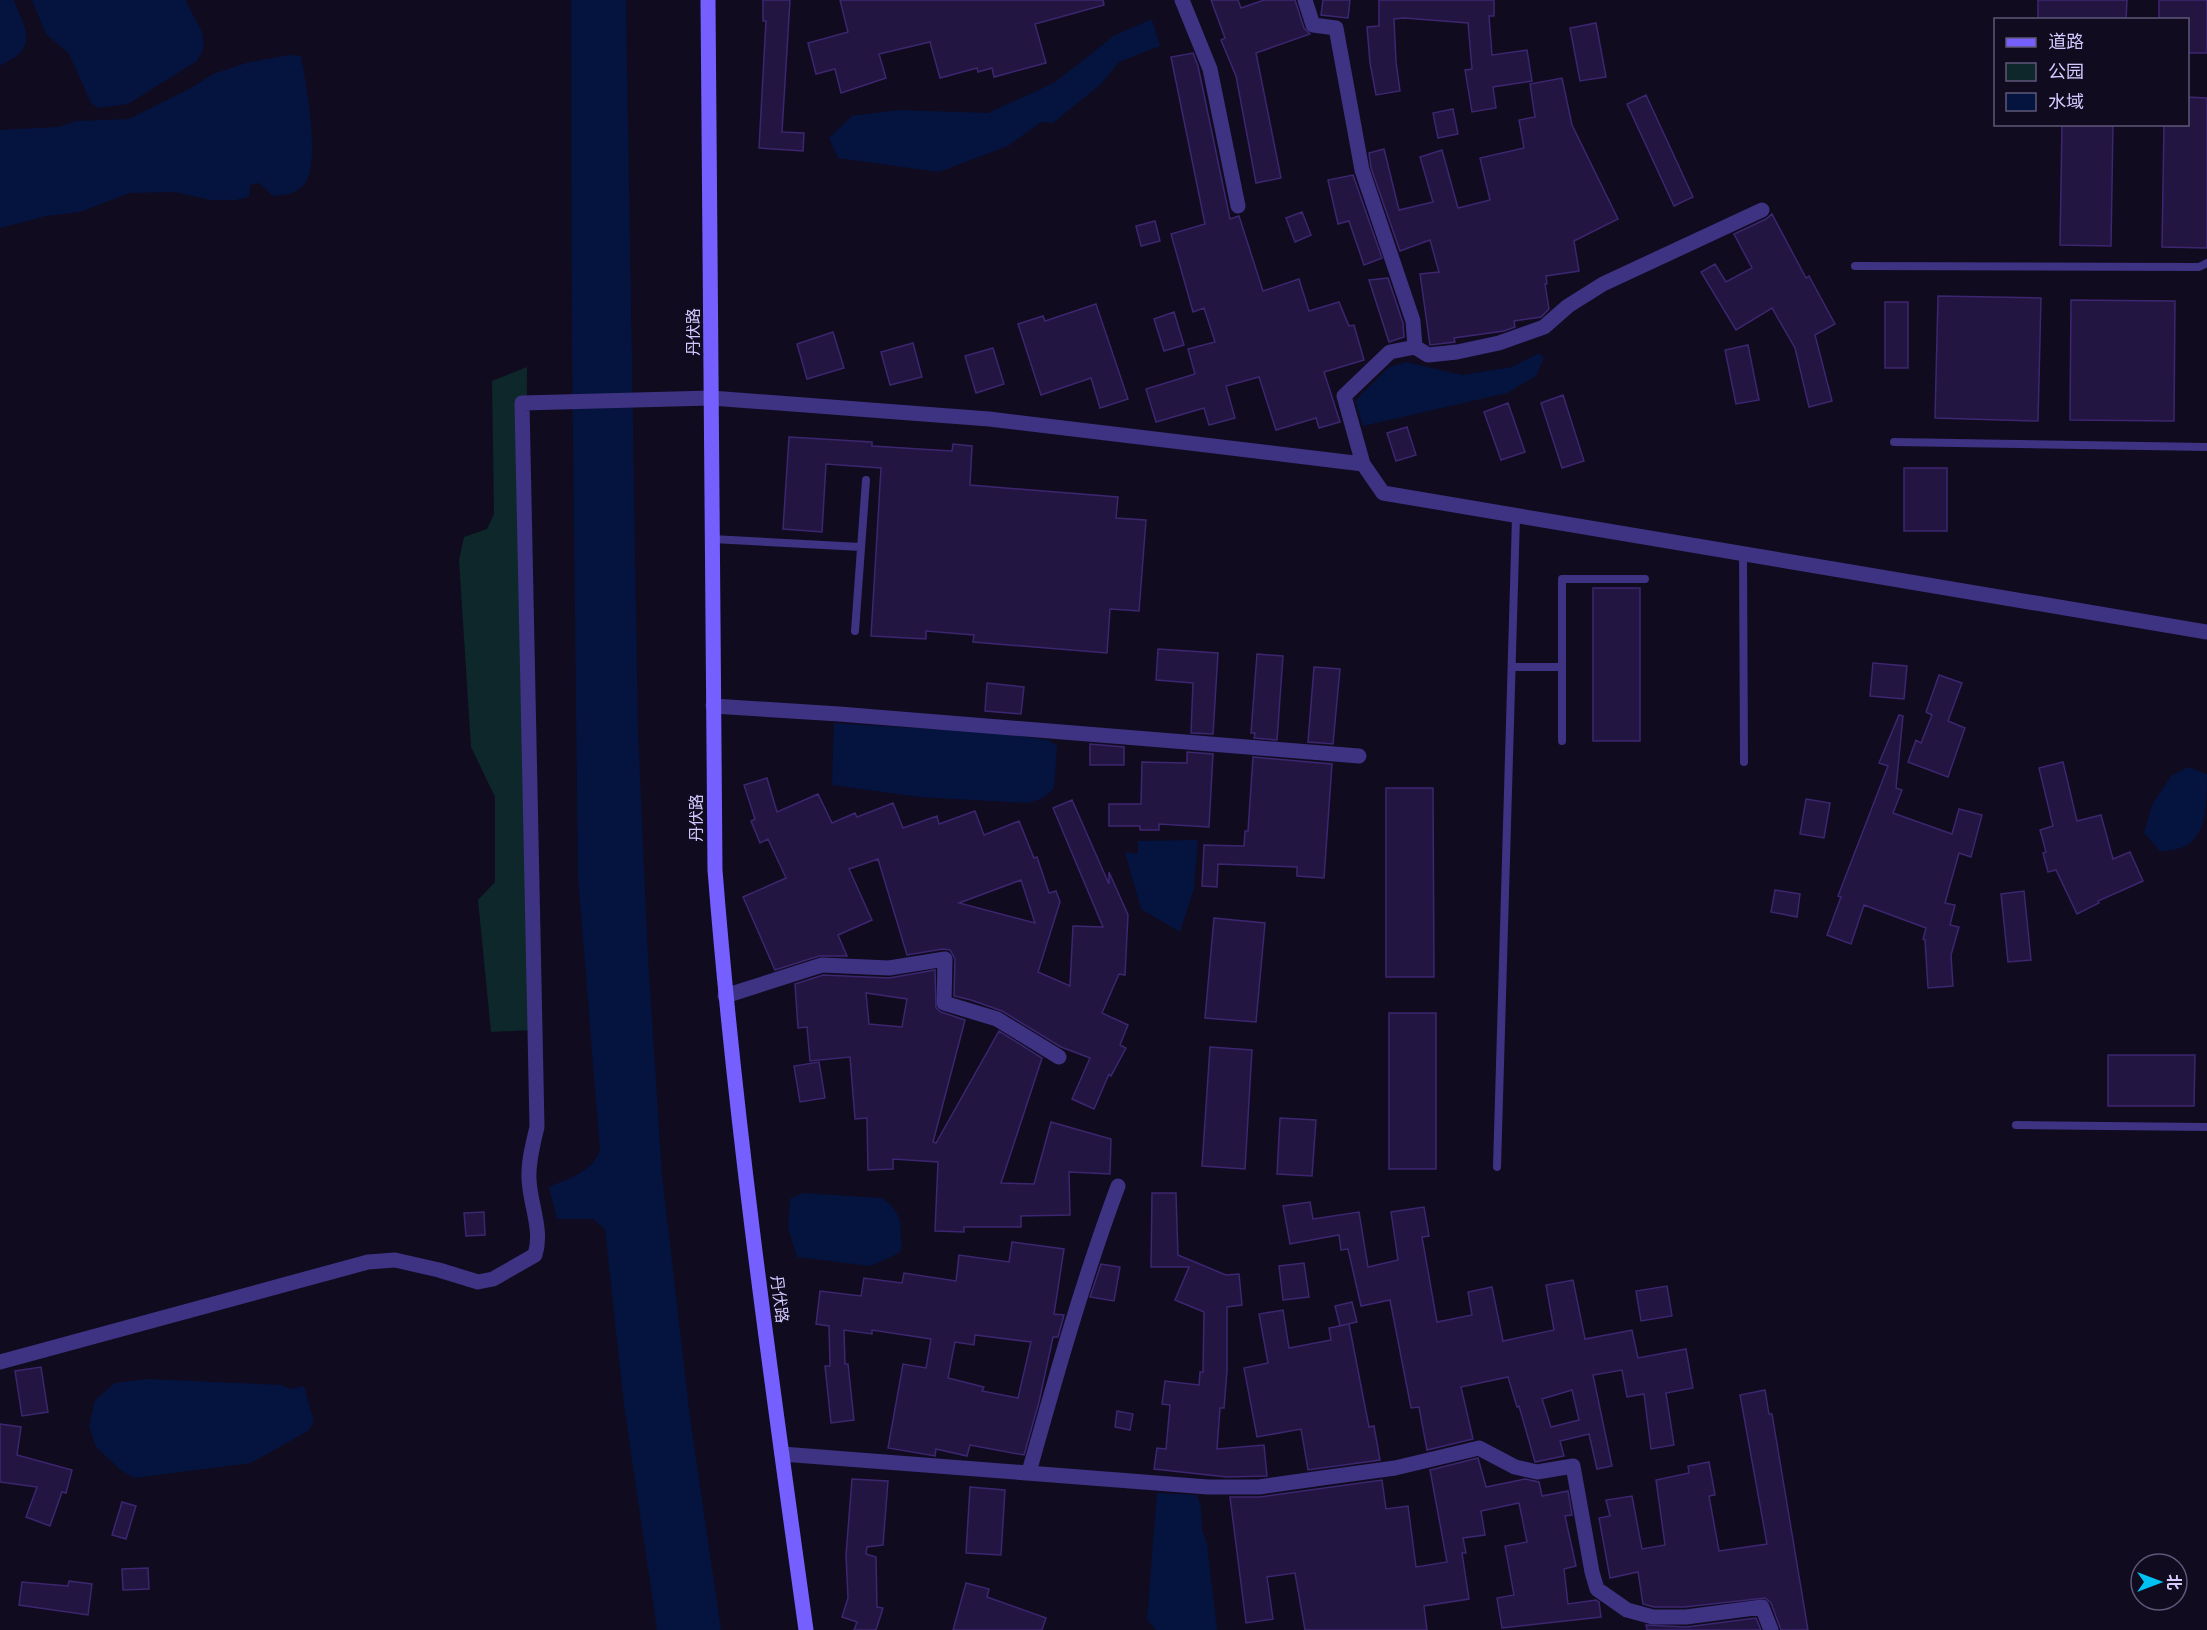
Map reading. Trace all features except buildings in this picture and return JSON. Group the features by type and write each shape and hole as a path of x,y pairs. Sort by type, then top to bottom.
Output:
{"main road":[{"name":"丹伏路","path":"708,0 715,870 725,996 806,1630"}],"street":[{"path":"1182,0 1210,69 1238,206"},
{"path":"1305,0 1313,25 1336,28 1362,170 1413,321 1414,347"},
{"path":"1762,210 1604,284 1568,306 1544,327 1499,343 1456,352 1428,355 1414,347 1390,352 1344,396 1363,464 1383,493 2207,632"},
{"path":"0,1362 368,1262 395,1260 478,1282 493,1280 535,1255 539,1242 529,1180 529,1165 537,1127 522,403 711,398 989,419 1363,464"},
{"path":"713,706 1359,756"},
{"path":"725,996 822,965 889,968 945,959 944,1003 997,1019 1059,1057"},
{"path":"1029,1472 1068,1336 1098,1240 1118,1186"},
{"path":"782,1454 1208,1487 1259,1487 1395,1468 1479,1448 1515,1467 1537,1472 1573,1466 1597,1589 1627,1610 1653,1617 1686,1617 1762,1606 1771,1630"}],"lane":[{"path":"1855,266 2199,267 2207,262"},
{"path":"1894,442 2207,447"},
{"path":"855,631 866,480"},
{"path":"1497,1167 1516,517"},
{"path":"712,539 861,547"},
{"path":"1743,554 1744,762"},
{"path":"1562,741 1562,579 1645,579"},
{"path":"1512,667 1562,667"},
{"path":"2016,1125 2207,1127"}],"green space":[{"path":"527,367 526,523 532,1030 491,1032 478,900 495,882 495,797 471,747 459,560 464,537 487,529 494,514 492,381"}],"water":[{"path":"0,0 14,0 25,27 26,41 20,53 0,66"},
{"path":"32,0 186,0 201,30 204,45 197,61 128,104 99,108 91,103 69,54 46,34"},
{"path":"571,0 626,0 638,731 648,957 662,1175 690,1417 721,1630 657,1630 624,1405 605,1229 593,1219 557,1219 549,1187 585,1170 600,1151 578,877 572,357"},
{"path":"1152,19 1160,46 1119,62 1101,84 1053,123 1041,122 1008,146 939,172 838,158 829,138 852,116 898,110 988,113 1054,83 1115,35"},
{"path":"288,55 301,56 311,121 310,171 306,182 299,189 273,196 259,183 250,185 249,197 235,200 211,200 174,192 130,193 80,212 46,216 0,228 0,130 58,127 76,121 129,119 191,88 213,74 246,63"},
{"path":"1539,353 1544,358 1536,376 1507,393 1363,426 1355,401 1389,367 1406,362 1462,375 1512,367"},
{"path":"834,723 998,733 1048,740 1057,746 1054,788 1043,798 1028,803 919,797 832,785"},
{"path":"2188,767 2207,774 2205,816 2201,828 2196,837 2187,845 2176,850 2160,851 2144,833 2152,805 2171,776"},
{"path":"1198,840 1194,889 1180,932 1141,909 1125,852 1138,854 1138,841"},
{"path":"802,1193 882,1198 892,1207 899,1220 901,1250 871,1266 797,1257 788,1228 790,1199"},
{"path":"147,1379 282,1385 290,1389 304,1386 314,1422 308,1431 251,1463 134,1478 122,1471 96,1447 89,1426 95,1400 115,1383"},
{"path":"1157,1493 1197,1495 1201,1507 1202,1529 1207,1544 1217,1630 1156,1630 1147,1620"}]}
